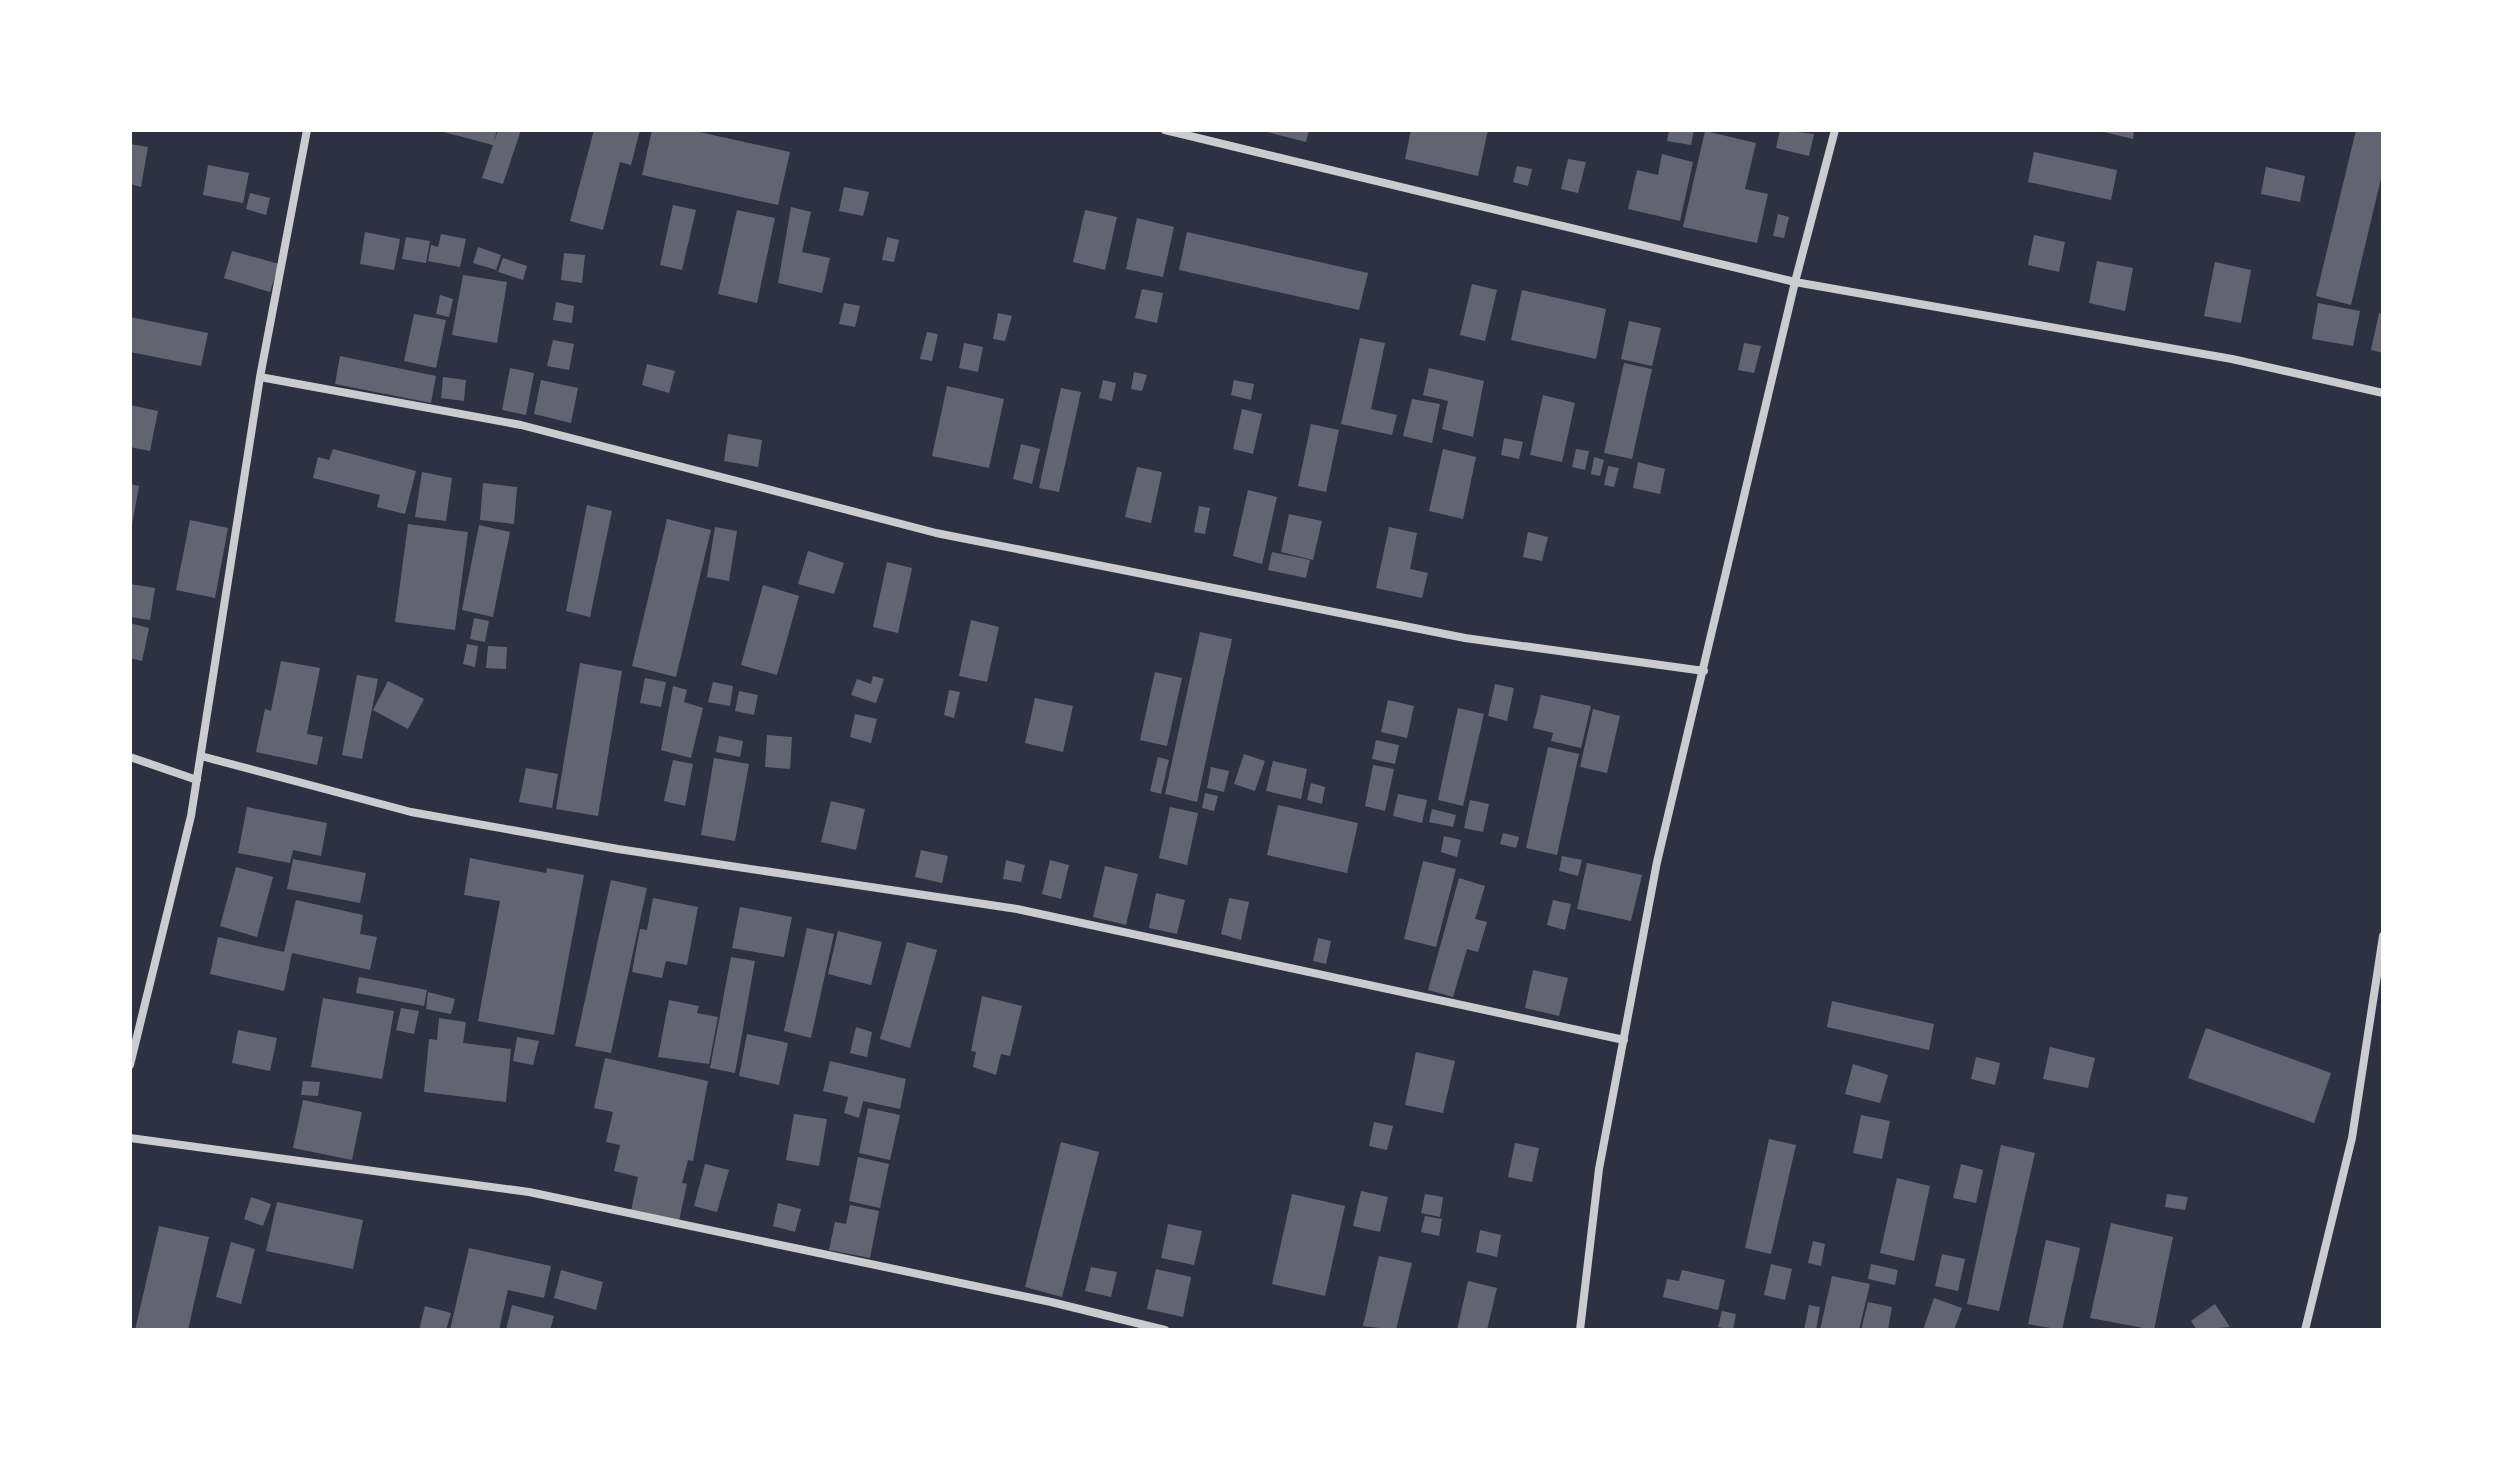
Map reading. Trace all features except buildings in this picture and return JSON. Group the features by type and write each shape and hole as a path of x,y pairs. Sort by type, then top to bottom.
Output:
{"street":[{"path":"130,1065 197,780 260,377 307,130"},
{"path":"1165,130 1795,282 2232,359 2383,393"},
{"path":"1580,1330 1599,1169 1657,862 1795,282 1835,130"},
{"path":"260,377 521,425 952,536 1465,638 1704,671"},
{"path":"201,756 411,812 618,849 1017,909 1624,1040"},
{"path":"130,757 197,780"},
{"path":"2305,1330 2352,1138 2383,936"},
{"path":"130,1138 529,1192 1051,1302 1165,1330"}]}
